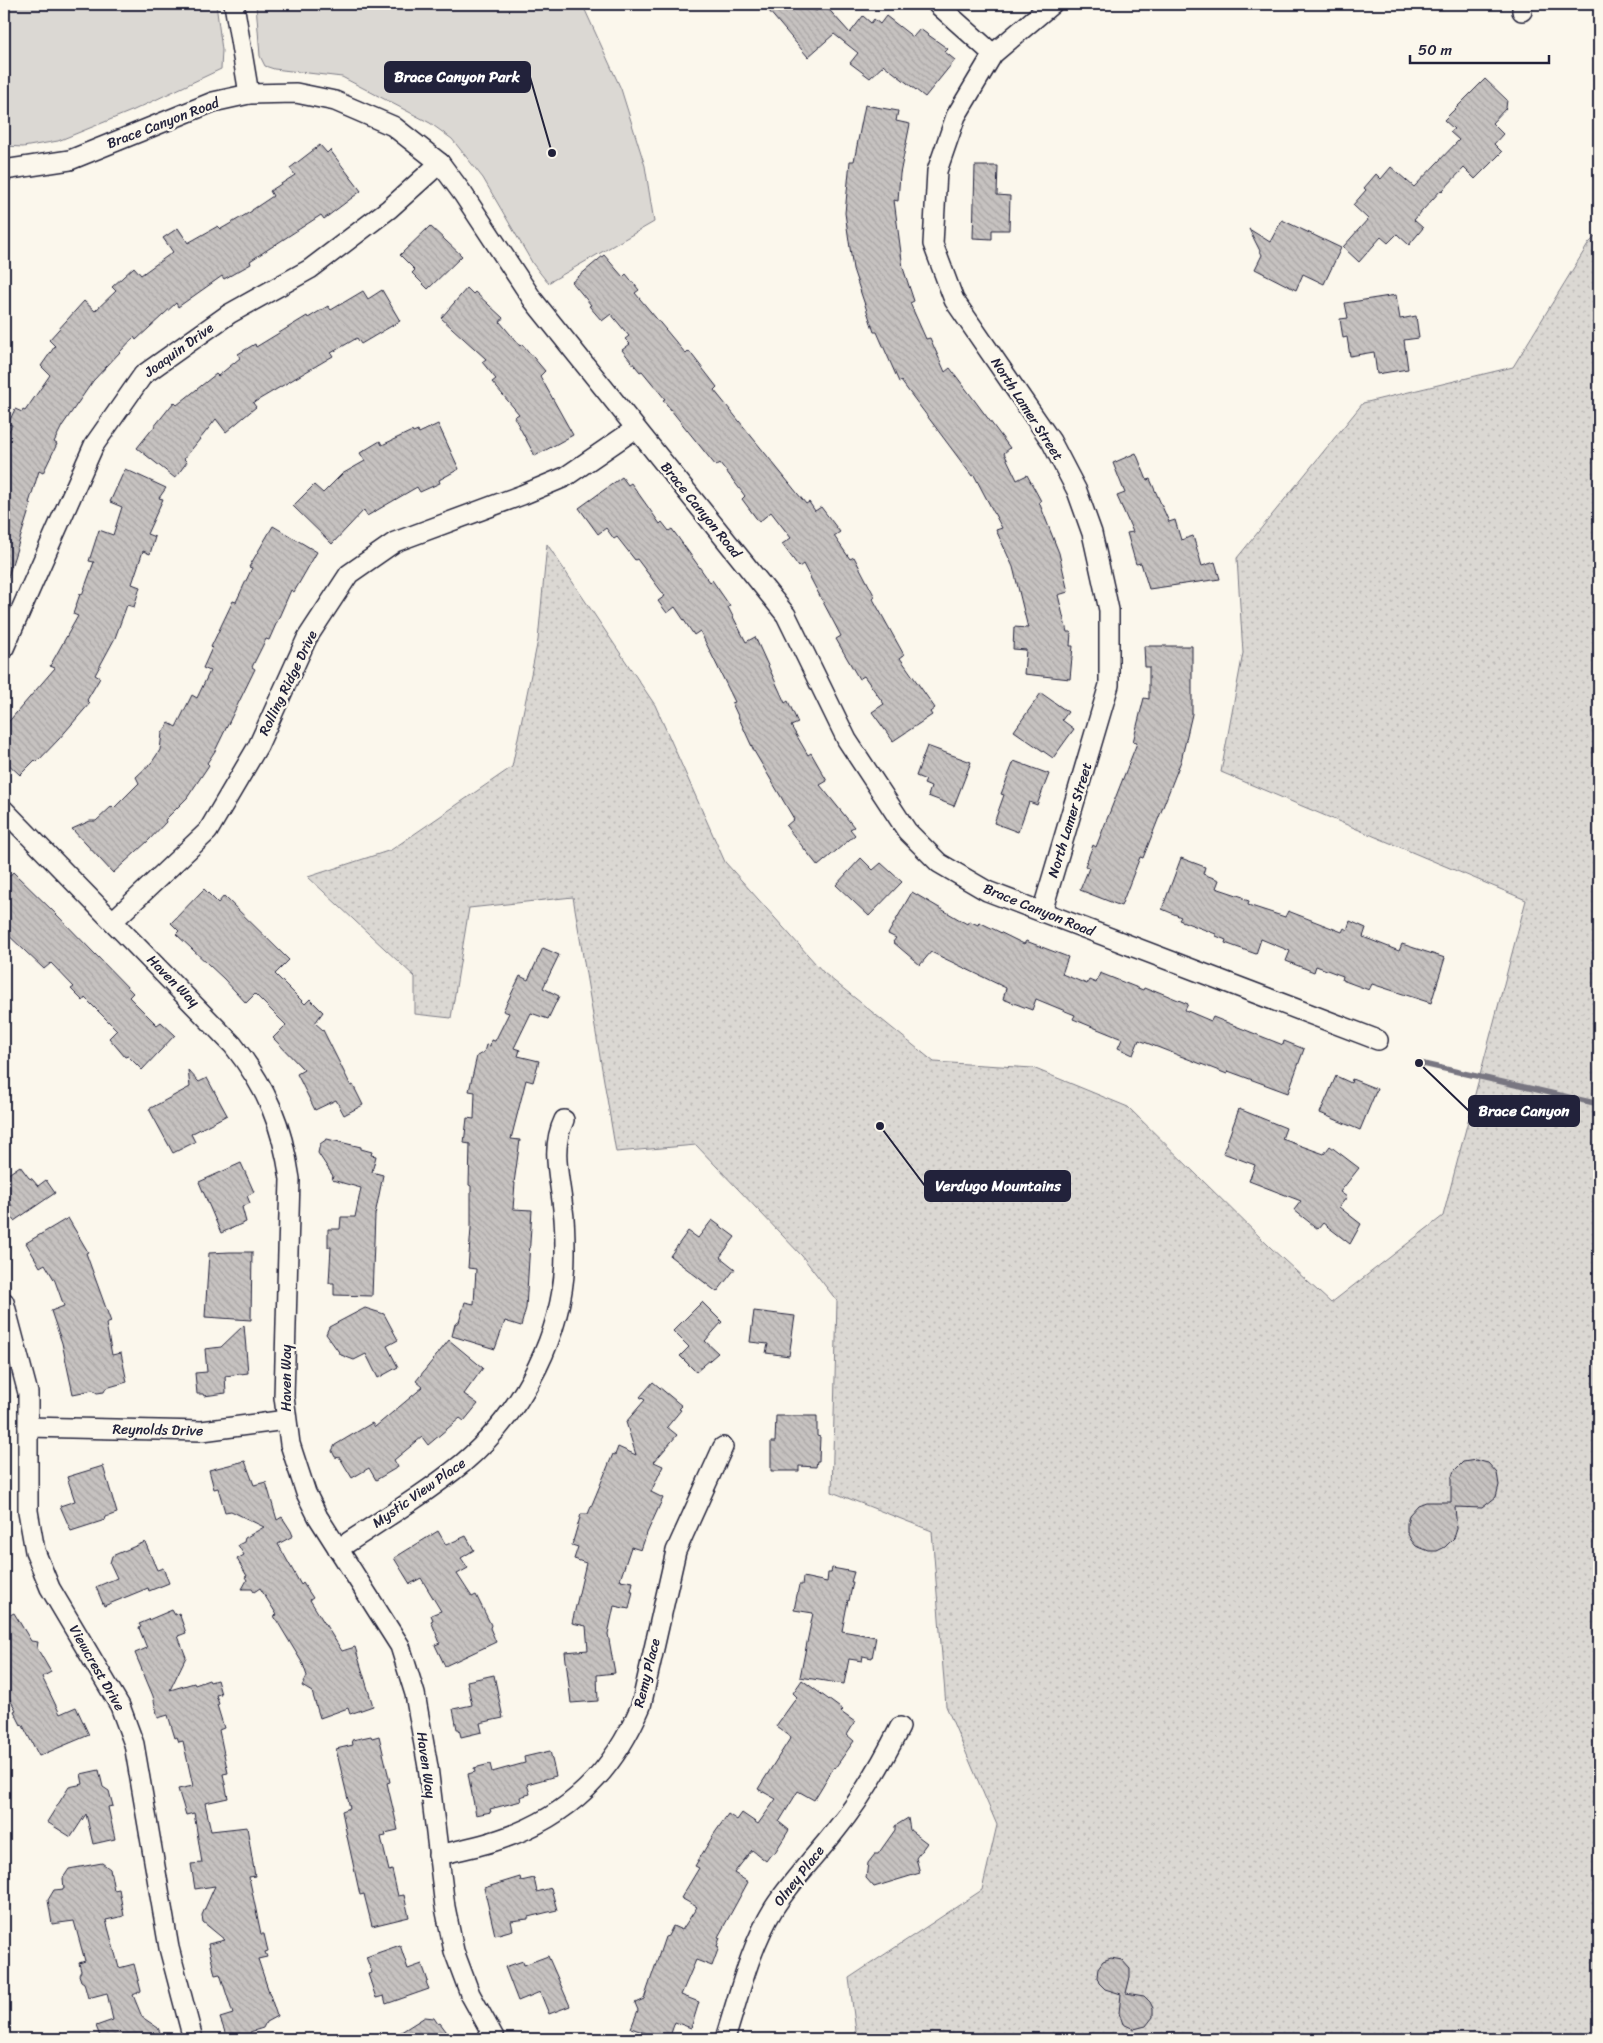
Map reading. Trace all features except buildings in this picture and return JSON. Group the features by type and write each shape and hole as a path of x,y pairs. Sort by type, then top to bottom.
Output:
{"street":[{"path":"234,4 249,94"},
{"path":"937,4 993,54"},
{"name":"North Lamer Street","path":"1042,912 1110,685 1109,610 1092,534 1077,491 1051,441 954,300 933,244 937,171 956,116 993,54 1052,4"},
{"name":"Brace Canyon Road","path":"4,170 70,160 213,102 249,94 296,93 335,101 393,126 440,163 463,194 532,300 786,615 847,740 908,830 939,863 987,891 1378,1040"},
{"name":"Joaquin Drive","path":"4,648 94,445 143,375 229,314 310,269 389,209 440,163"},
{"name":"Rolling Ridge Drive","path":"113,921 208,831 258,746 307,638 349,574 395,542 522,496 565,477 635,429"},
{"name":"Haven Way","path":"4,810 234,1045 251,1067 278,1121 286,1151 290,1179 284,1397 286,1420 294,1460 318,1517 400,1646 415,1694 428,1767 448,1929 470,1994 495,2039"},
{"name":"Mystic View Place","path":"338,1549 434,1485 477,1450 504,1421 533,1374 549,1340 556,1319 564,1276 565,1231 556,1156 556,1142 564,1120"},
{"name":"Viewcrest Drive","path":"4,1302 28,1392 28,1511 35,1551 50,1588 120,1706 134,1744 169,1948 193,2039"},
{"name":"Reynolds Drive","path":"28,1427 202,1431 286,1420"},
{"name":"Remy Place","path":"438,1855 499,1840 543,1822 578,1797 611,1762 633,1725 641,1706 676,1550 723,1447"},
{"name":"Olney Place","path":"725,2039 753,1954 766,1923 783,1895 836,1831 870,1783 900,1727"}],"shaded area":[{"path":"4,4 216,4 222,50 221,69 134,110 58,141 23,147 4,146"},
{"path":"256,4 573,4 585,10 621,89 645,166 654,222 548,283 533,264 483,178 452,139 430,123 342,77 274,69 265,66 260,56"},
{"path":"1599,233 1599,2039 857,2039 849,1978 982,1890 997,1825 946,1706 932,1531 832,1492 837,1301 802,1256 696,1145 616,1152 573,897 469,908 451,1018 415,1014 415,977 308,877 391,850 512,767 538,640 547,544 655,705 725,862 824,973 934,1062 1033,1068 1128,1107 1271,1248 1331,1303 1443,1216 1526,900 1221,772 1243,653 1237,558 1363,403 1513,367 1589,243"}],"waterway":[{"path":"1419,1063 1599,1104"}],"place":[{"name":"Brace Canyon Park","path":"552,153"},
{"name":"Brace Canyon","path":"1419,1063"},
{"name":"Verdugo Mountains","path":"880,1126"}]}
